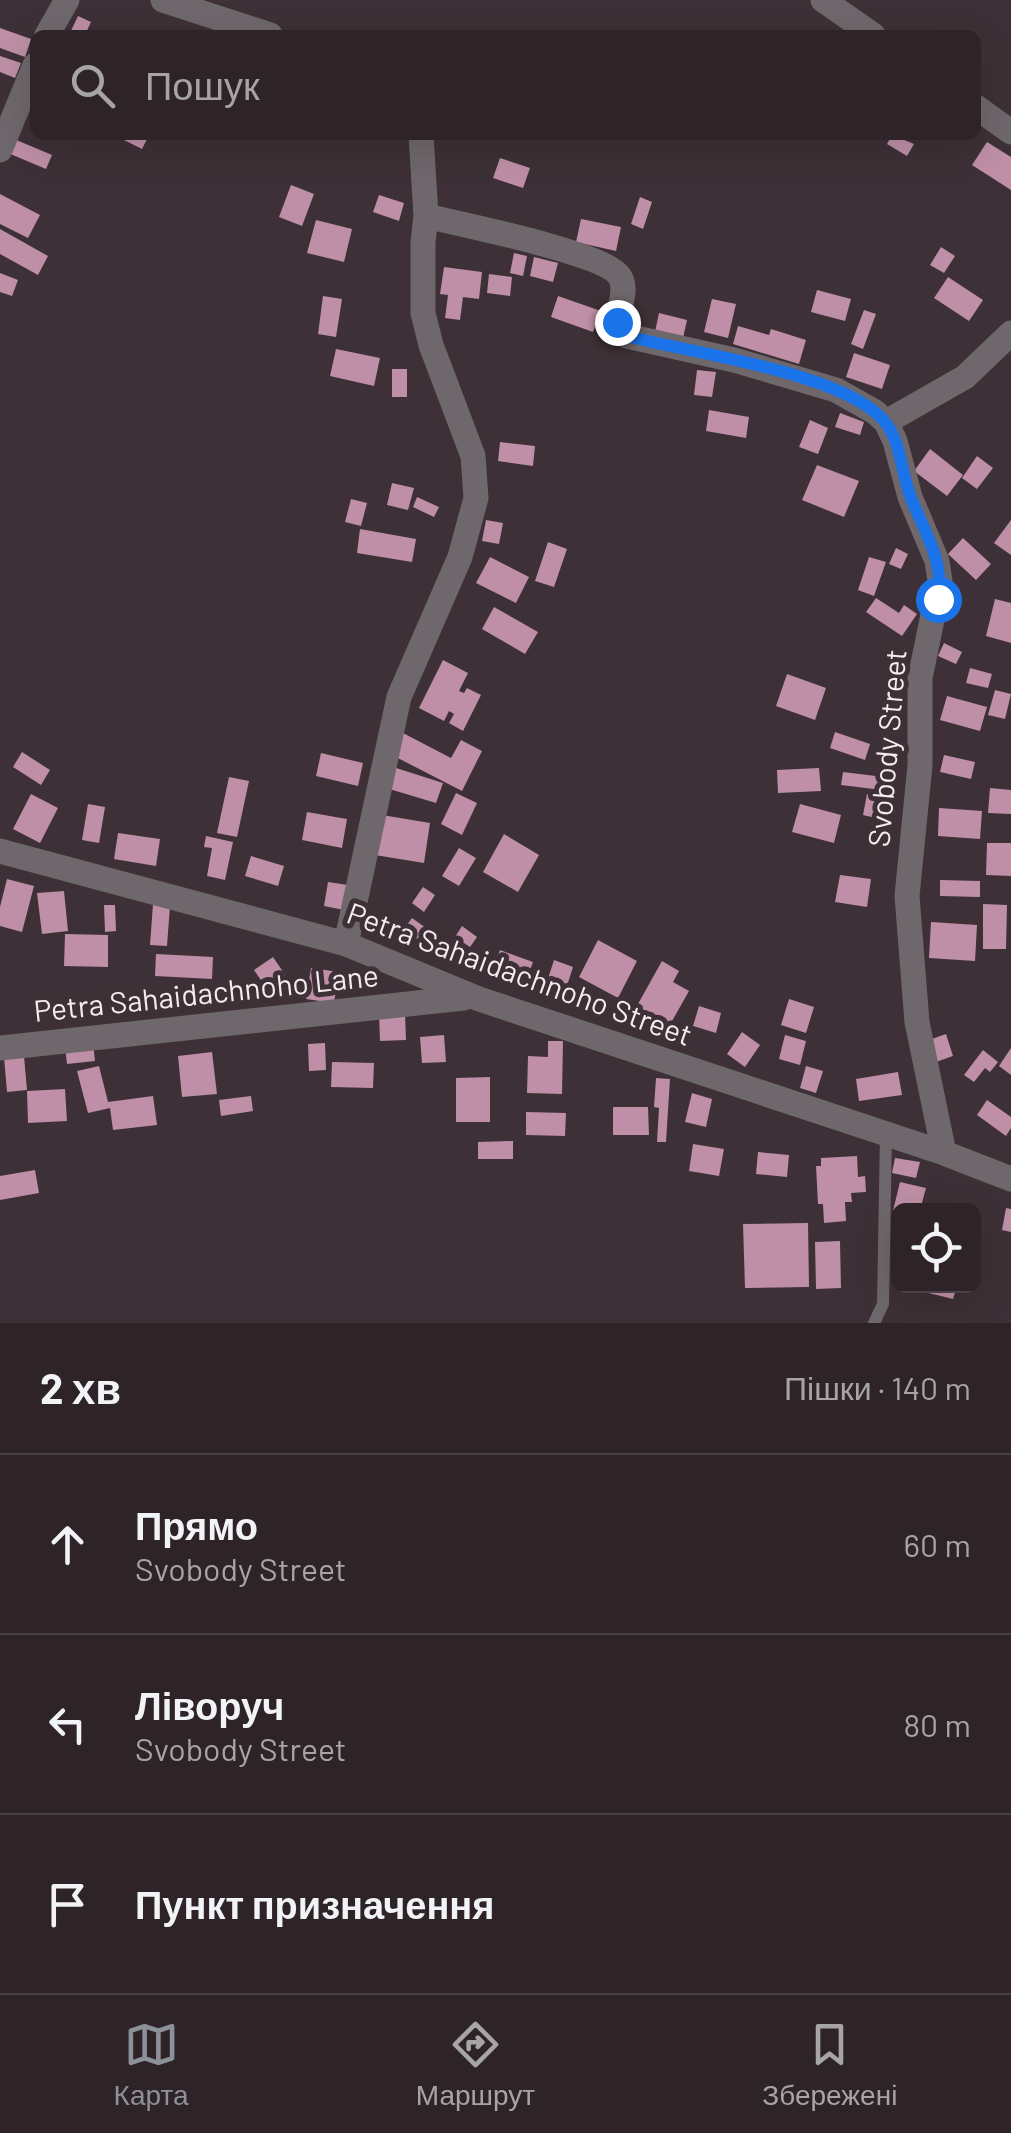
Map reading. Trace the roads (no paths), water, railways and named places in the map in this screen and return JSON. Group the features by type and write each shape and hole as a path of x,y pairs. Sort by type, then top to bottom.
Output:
{"street":[{"path":"50,30 67,0"},
{"path":"163,0 255,30"},
{"path":"823,0 866,30"},
{"path":"0,150 30,77"},
{"path":"981,111 1011,132"},
{"path":"346,944 398,697 460,557 476,498 473,456 423,314 422,242 426,216 420,140"},
{"path":"426,216 534,242 602,264 622,281 616,324 628,336 734,360 836,390 863,403 886,422 951,387 1011,333"},
{"name":"Svobody Street","path":"886,422 940,572 940,590 920,678 920,765 907,896 917,1022 944,1153"},
{"name":"Petra Sahaidachnoho Street","path":"0,851 346,944 479,998 944,1153 1011,1179"},
{"name":"Petra Sahaidachnoho Lane","path":"0,1048 446,998 479,998"}],"lane":[{"path":"874,1323 882,1304 886,1134"}]}
